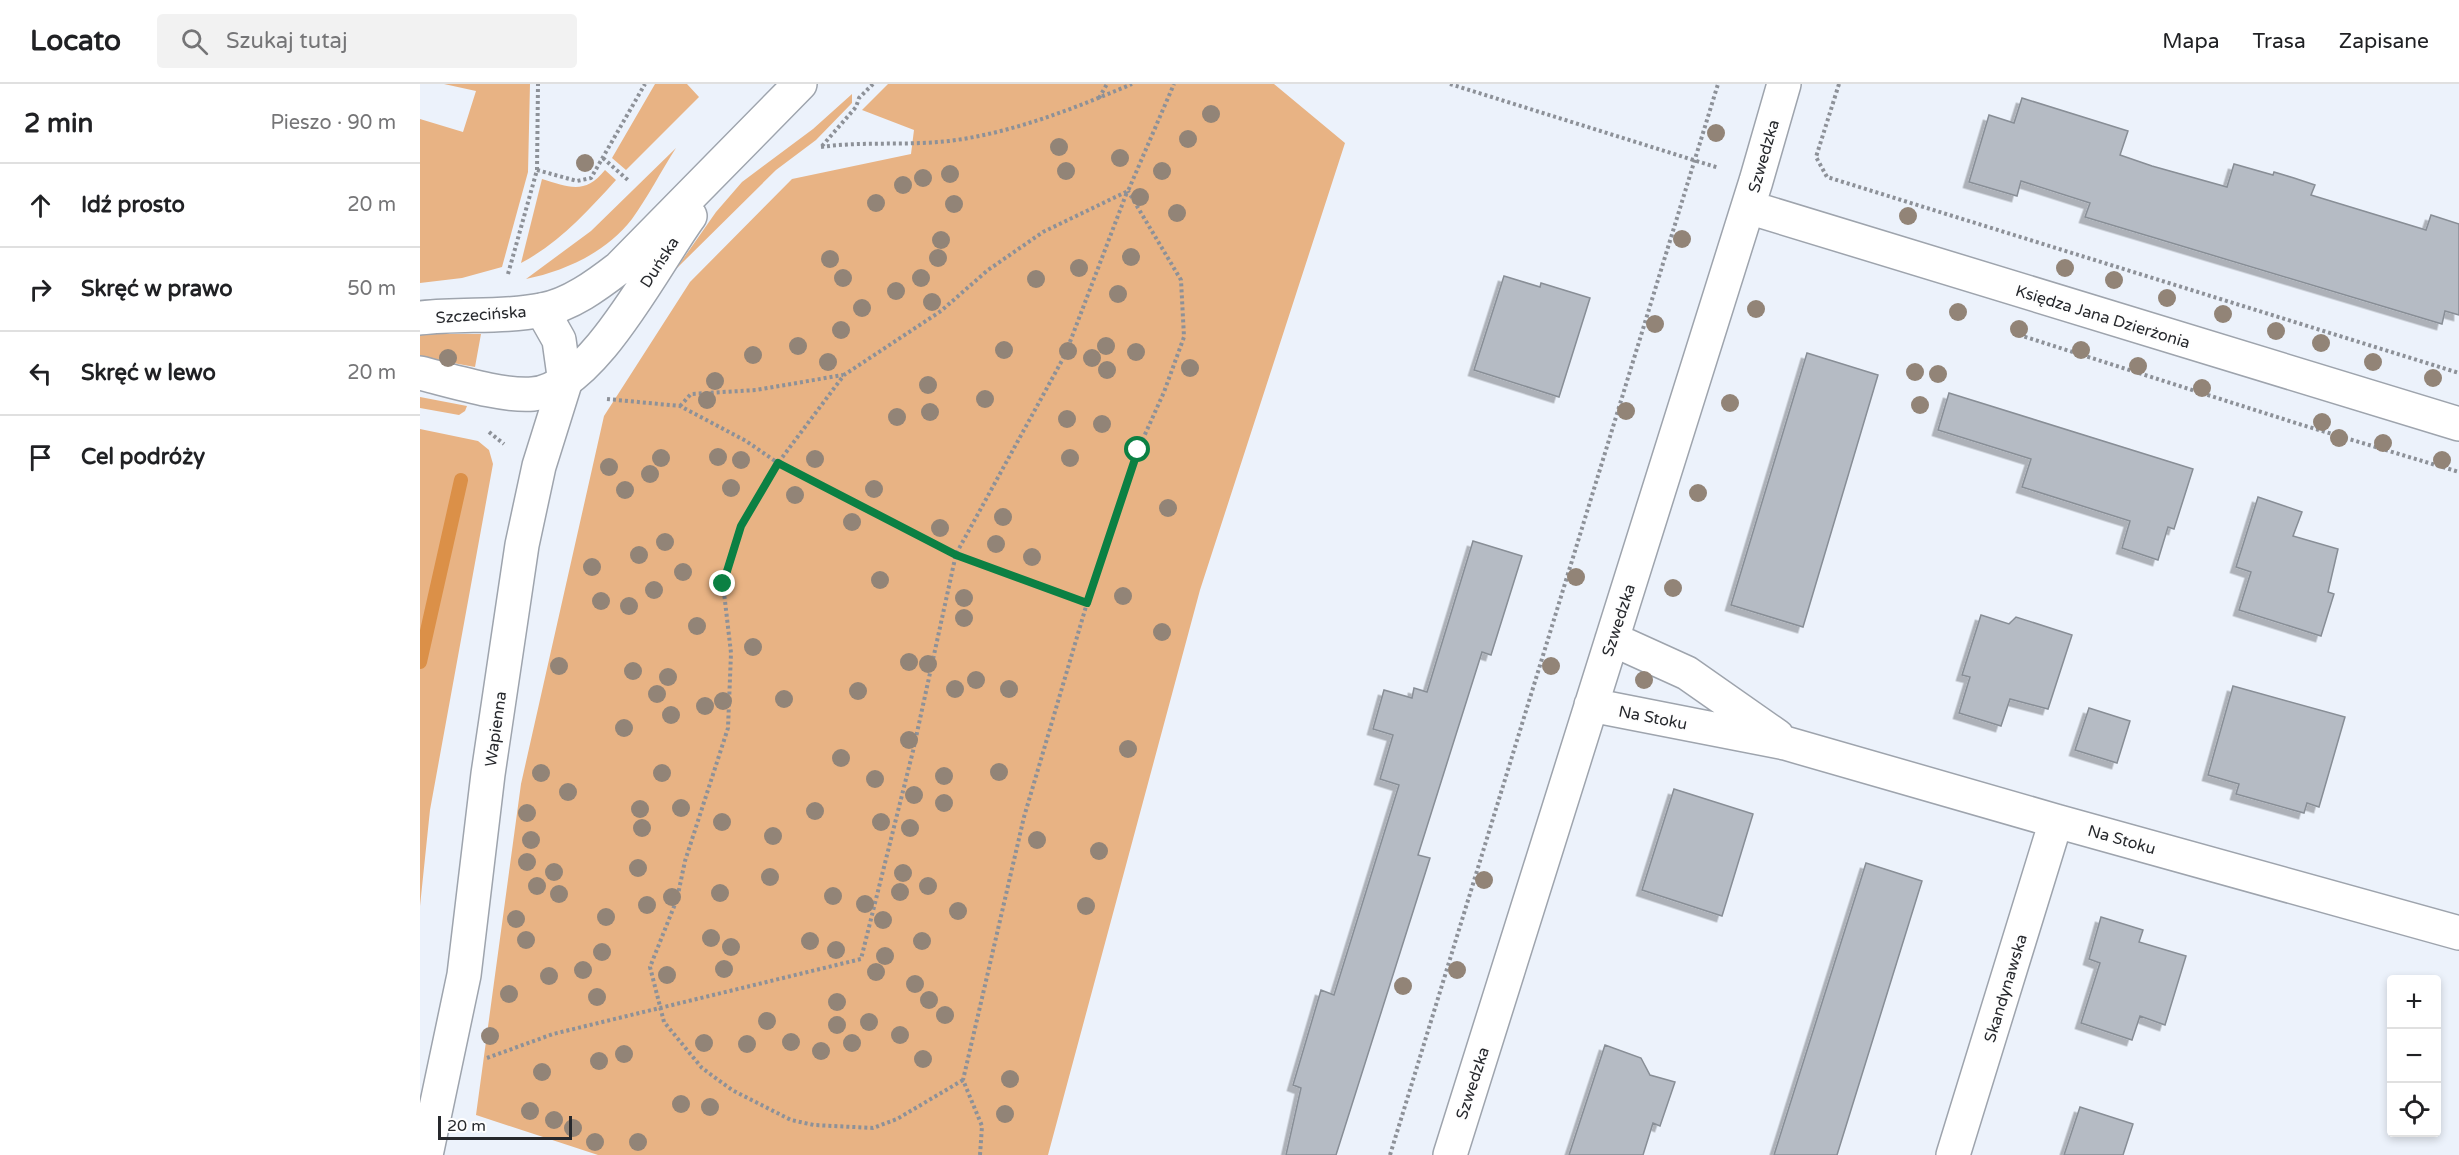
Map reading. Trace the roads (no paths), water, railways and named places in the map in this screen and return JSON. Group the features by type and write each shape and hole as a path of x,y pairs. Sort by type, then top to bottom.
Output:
{"street":[{"name":"Duńska","path":"542,310 584,293 619,268 800,84"},
{"name":"Szwedzka","path":"1450,1155 1752,194 1784,84"},
{"name":"Duńska","path":"565,383 591,358 612,331 687,219 748,137"},
{"name":"Księdza Jana Dzierżonia","path":"1752,194 2459,424"},
{"name":"Szczecińska","path":"420,318 542,310"},
{"name":"Wapienna","path":"426,1155 464,975 488,774 522,545 539,466 565,383 559,340 542,310"},
{"path":"420,373 459,383 523,394 542,393 565,383"},
{"name":"Na Stoku","path":"1612,639 1687,673 1785,743"},
{"name":"Na Stoku","path":"1591,705 1785,743 2459,933"},
{"name":"Skandynawska","path":"1953,1155 2056,821"}],"waterway":[{"path":"420,662 461,480"}]}
